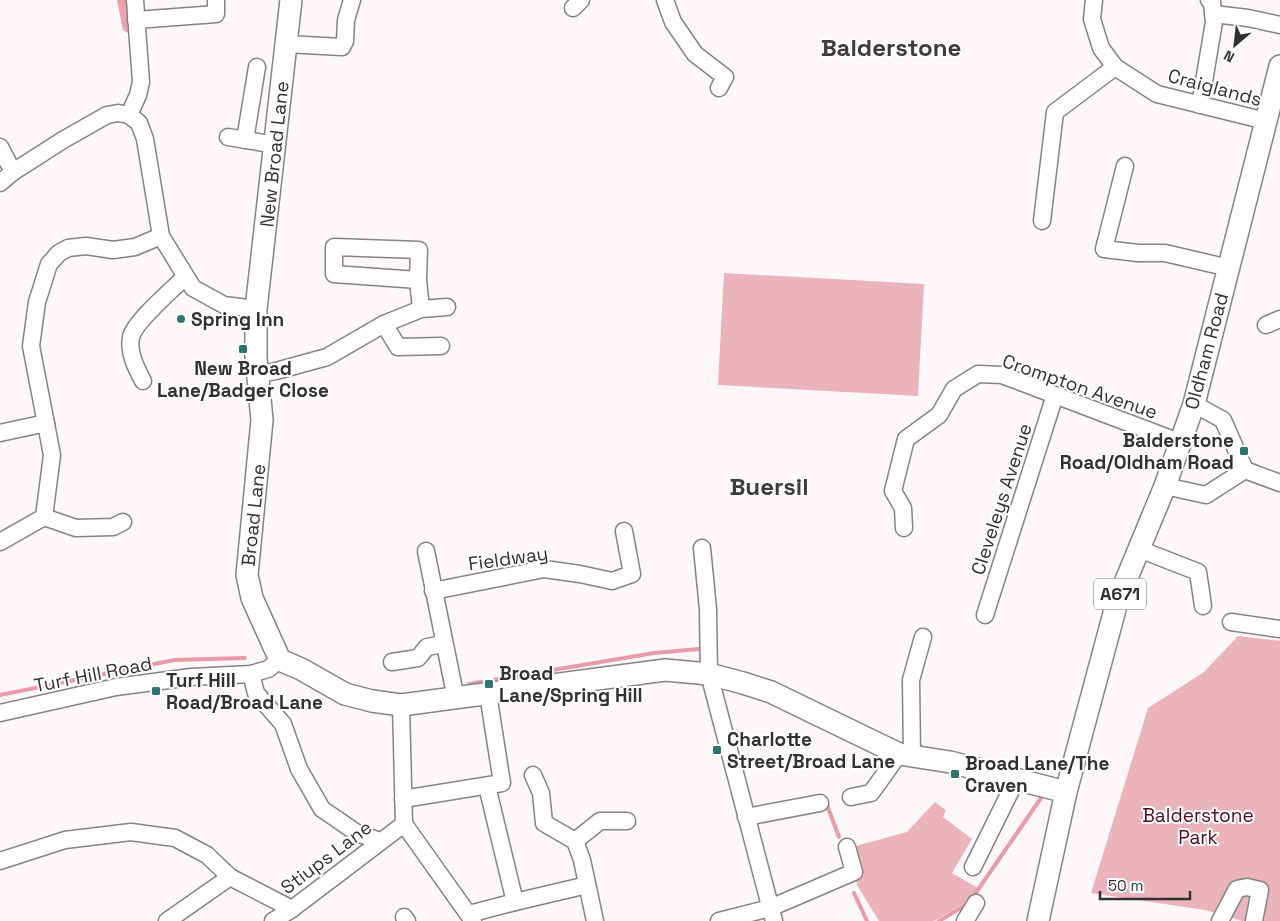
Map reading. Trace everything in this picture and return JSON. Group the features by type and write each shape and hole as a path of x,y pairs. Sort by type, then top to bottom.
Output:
{"main road":[{"name":"New Broad Lane","path":"256,308 291,0"},
{"name":"Oldham Road","path":"1038,921 1066,792 1117,602 1165,486 1194,404 1280,66"},
{"name":"Broad Lane","path":"256,308 258,374 262,420 247,575 252,598 280,660"},
{"path":"280,660 301,669 345,694 372,701 401,705 665,670 710,674 771,692 905,755 950,762 1066,792"}],"street":[{"path":"129,115 138,95 140,82 134,0"},
{"path":"136,20 216,14 216,0"},
{"path":"286,44 342,47 345,40 346,20 352,0"},
{"path":"665,0 673,22 695,54 725,77 719,88"},
{"name":"Craiglands","path":"1094,0 1092,19 1101,48 1115,67 1158,94 1266,121"},
{"path":"1200,105 1214,22 1211,7 1280,25"},
{"path":"246,140 257,67"},
{"path":"1042,221 1056,112 1115,67"},
{"path":"0,183 13,172 106,115 118,113 129,115 139,123 145,139 161,236 192,288 224,305 256,308"},
{"path":"228,137 276,145"},
{"path":"0,147 13,172"},
{"path":"1125,166 1104,248 1138,253 1165,253 1228,268"},
{"path":"44,517 52,455 31,346 37,302 49,264 59,253 68,248 86,246 113,250 135,247 161,236"},
{"path":"418,280 334,274 334,247 419,250 418,280 421,309"},
{"path":"143,381 134,364 131,336 140,322 185,276"},
{"path":"258,374 327,357 384,324 421,309 447,307"},
{"path":"384,324 398,347 441,346"},
{"name":"Crompton Avenue","path":"904,528 903,508 893,490 906,439 939,415 954,389 978,374 1002,375 1179,442"},
{"name":"Cleveleys Avenue","path":"985,615 1055,395"},
{"path":"1194,404 1223,420 1246,470 1280,483"},
{"path":"0,433 46,423"},
{"path":"1165,486 1206,495 1246,470"},
{"path":"0,542 44,517 76,528 113,526 123,522"},
{"name":"Fieldway","path":"433,591 544,569 612,581 632,574 624,531"},
{"path":"702,548 708,609 710,674 772,914"},
{"path":"1139,549 1198,572 1203,606"},
{"path":"426,551 456,699"},
{"path":"1231,622 1280,629"},
{"path":"851,797 871,793 905,755 911,680 923,637"},
{"path":"392,662 418,658 427,646 444,644"},
{"name":"Turf Hill Road","path":"0,713 116,688 191,677 251,674 268,669 280,660"},
{"path":"251,674 256,693 283,724 299,769 322,809 357,833 380,841"},
{"path":"403,798 502,783 488,694"},
{"path":"401,705 404,824 471,918 516,902 587,885"},
{"path":"533,775 541,793 544,823 575,841 582,860 595,921"},
{"path":"973,867 1017,778"},
{"path":"487,786 516,902"},
{"path":"746,816 820,802"},
{"path":"575,841 600,821 627,821"},
{"name":"Stiups Lane","path":"273,921 404,824"},
{"path":"0,861 65,840 131,832 175,838 207,855 230,877 292,908"},
{"path":"719,921 772,914 854,872 847,847"},
{"path":"167,921 230,877"},
{"path":"1220,921 1237,889 1247,886 1260,890 1254,921"},
{"path":"965,921 976,903"}],"green space":[{"path":"724,273 924,284 918,396 718,385"},
{"name":"Balderstone Park","path":"1238,636 1280,641 1280,921 1242,921 1205,910 1091,893 1148,708 1204,672"},
{"path":"935,802 946,810 943,817 972,839 952,873 978,888 970,900 934,921 879,921 857,885 852,847 907,832"}],"shaded area":[{"path":"117,0 127,0 130,34 123,30"}],"waterway":[{"path":"469,684 654,653 699,649"},
{"path":"0,695 174,660 245,658"},
{"path":"973,897 1041,798"},
{"path":"827,805 839,837"},
{"path":"854,893 867,921"},
{"path":"939,921 969,903"}],"place":[{"name":"Spring Inn","path":"181,319"},
{"name":"New Broad Lane/Badger Close","path":"243,349"},
{"name":"Balderstone Road/Oldham Road","path":"1244,451"},
{"name":"Broad Lane/Spring Hill","path":"489,684"},
{"name":"Turf Hill Road/Broad Lane","path":"156,691"},
{"name":"Charlotte Street/Broad Lane","path":"717,750"},
{"name":"Broad Lane/The Craven","path":"955,774"}],"district":[{"name":"Balderstone","path":"891,48"},
{"name":"Buersil","path":"769,487"}]}
